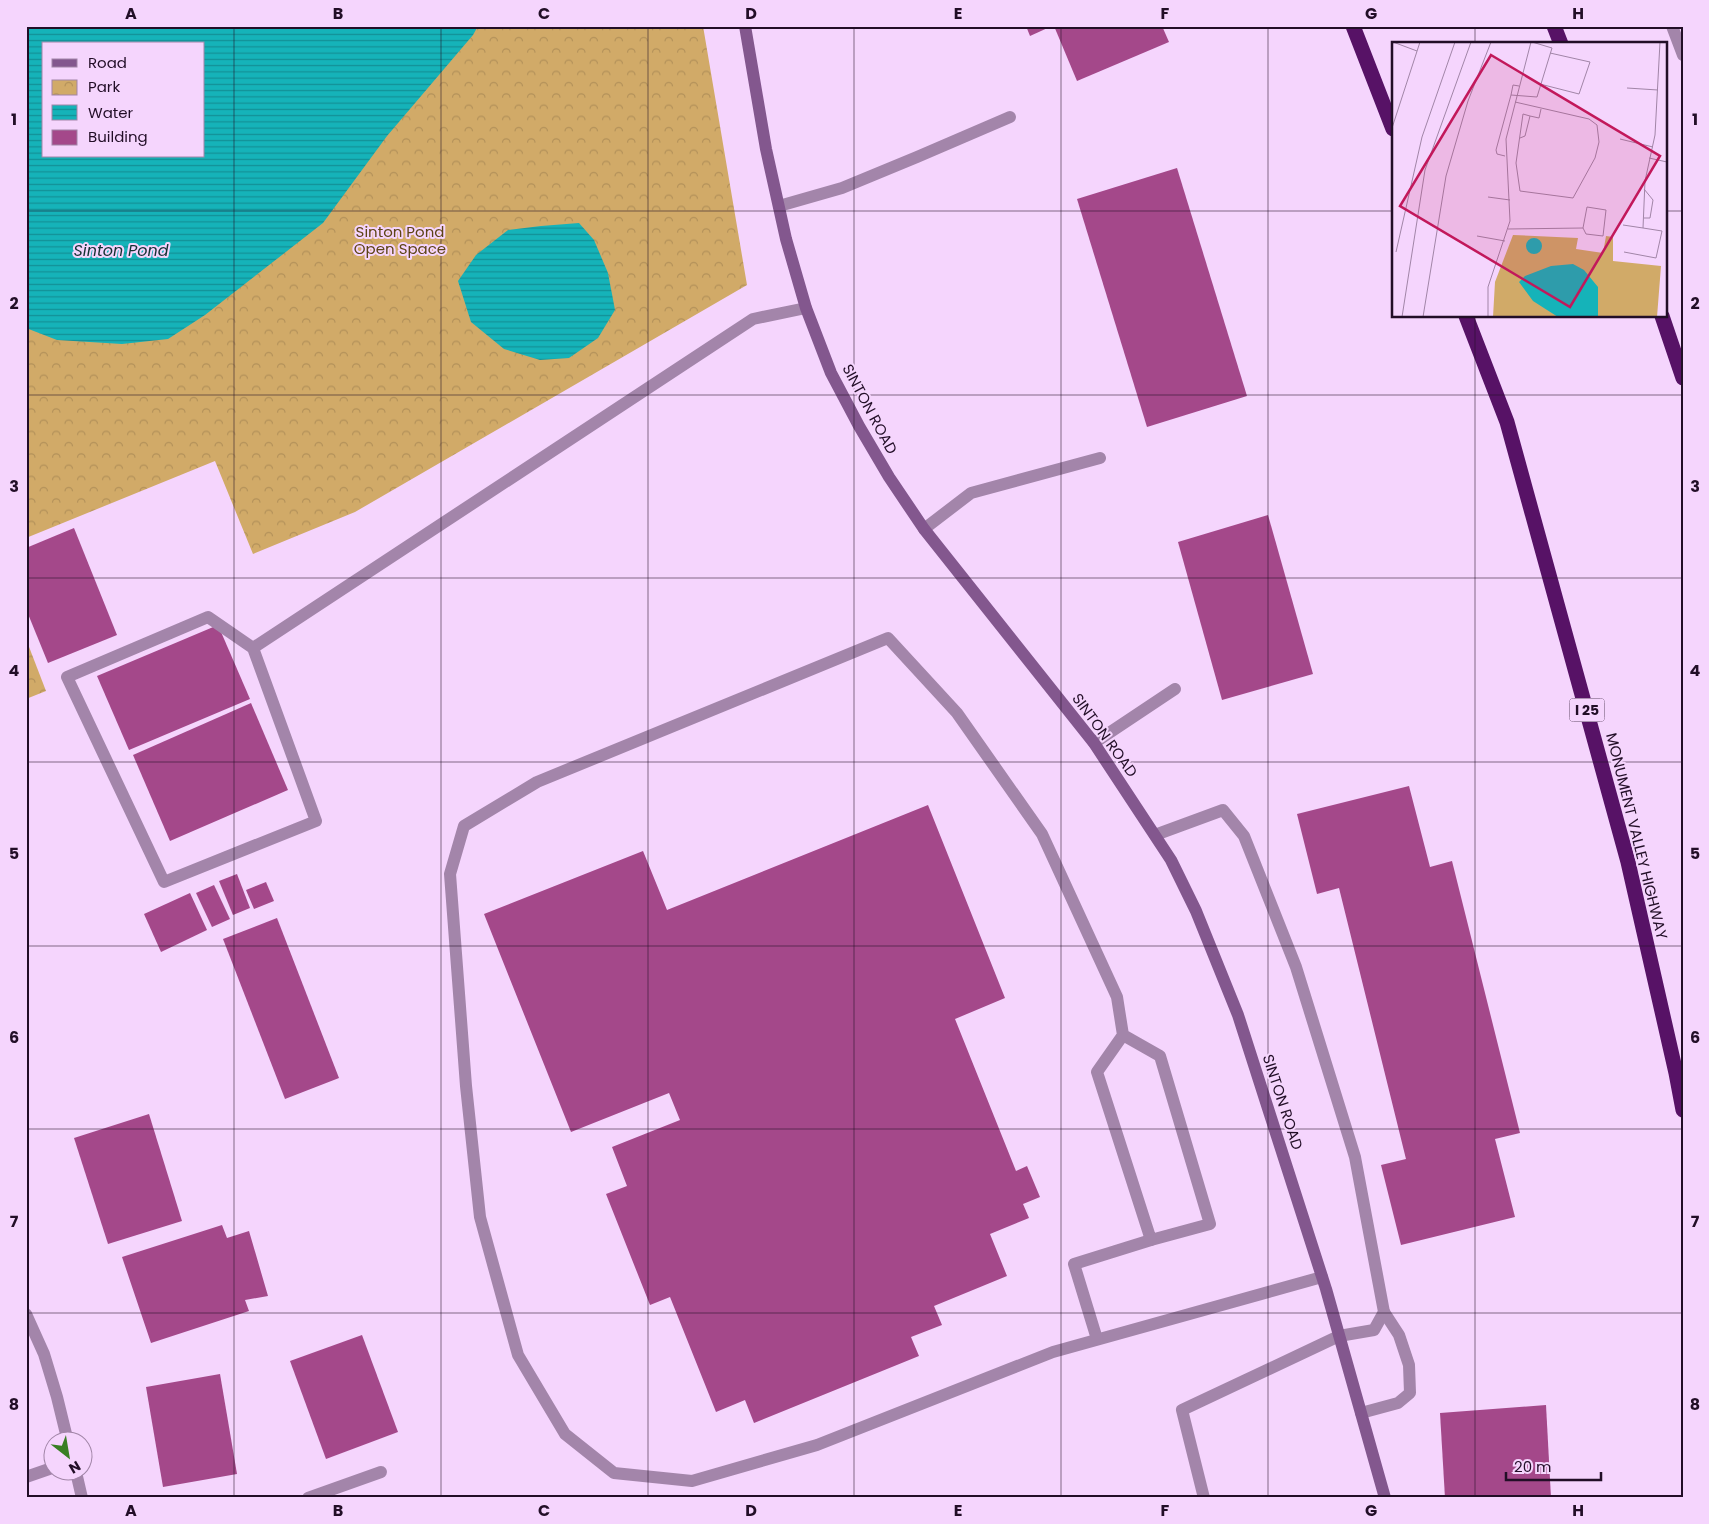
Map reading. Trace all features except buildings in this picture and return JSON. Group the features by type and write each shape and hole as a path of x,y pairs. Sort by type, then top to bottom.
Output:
{"highway":[{"path":"1353,26 1392,126"},
{"path":"1554,26 1560,42"},
{"name":"MONUMENT VALLEY HIGHWAY","path":"1467,318 1507,422 1621,834 1683,1110"},
{"path":"1663,318 1683,378"}],"street":[{"name":"SINTON ROAD","path":"745,26 766,149 786,239 806,308 831,373 889,477 924,529 1094,743 1171,860 1196,911 1238,1014 1322,1277 1385,1498"},
{"path":"1672,26 1683,55"},
{"path":"778,206 842,188 918,158 1010,117"},
{"path":"253,648 753,319 806,308"},
{"path":"924,529 971,493 1100,458"},
{"path":"208,617 253,648 316,821 164,882 67,677 208,617"},
{"path":"1151,1240 1097,1072 1123,1035 1117,997 1042,834 957,713 888,638 537,782 464,826 450,874 466,1086 480,1217 518,1355 565,1434 614,1473 692,1481 817,1445 1053,1352 1322,1277"},
{"path":"1094,743 1175,689"},
{"path":"1155,835 1223,810 1244,836 1296,968 1354,1157 1384,1312 1399,1335 1409,1365 1410,1394 1398,1403 1360,1412"},
{"path":"1097,1339 1074,1264 1210,1224 1160,1056 1123,1035"},
{"path":"1204,1498 1182,1410 1339,1336 1374,1330 1384,1312"},
{"path":"26,1314 44,1354 66,1432"},
{"path":"26,1477 42,1471"},
{"path":"308,1498 381,1472"},
{"path":"78,1482 82,1498"}],"green space":[{"name":"Sinton Pond Open Space","path":"26,26 703,26 747,285 355,512 253,554 215,461 26,538"},
{"path":"26,639 46,691 26,699"}],"water":[{"name":"Sinton Pond","path":"26,26 478,26 473,35 387,136 323,223 205,315 168,339 122,344 57,340 26,328"},
{"path":"579,223 594,240 608,273 615,310 598,338 569,358 540,360 504,349 471,322 458,281 476,255 508,230"}]}
